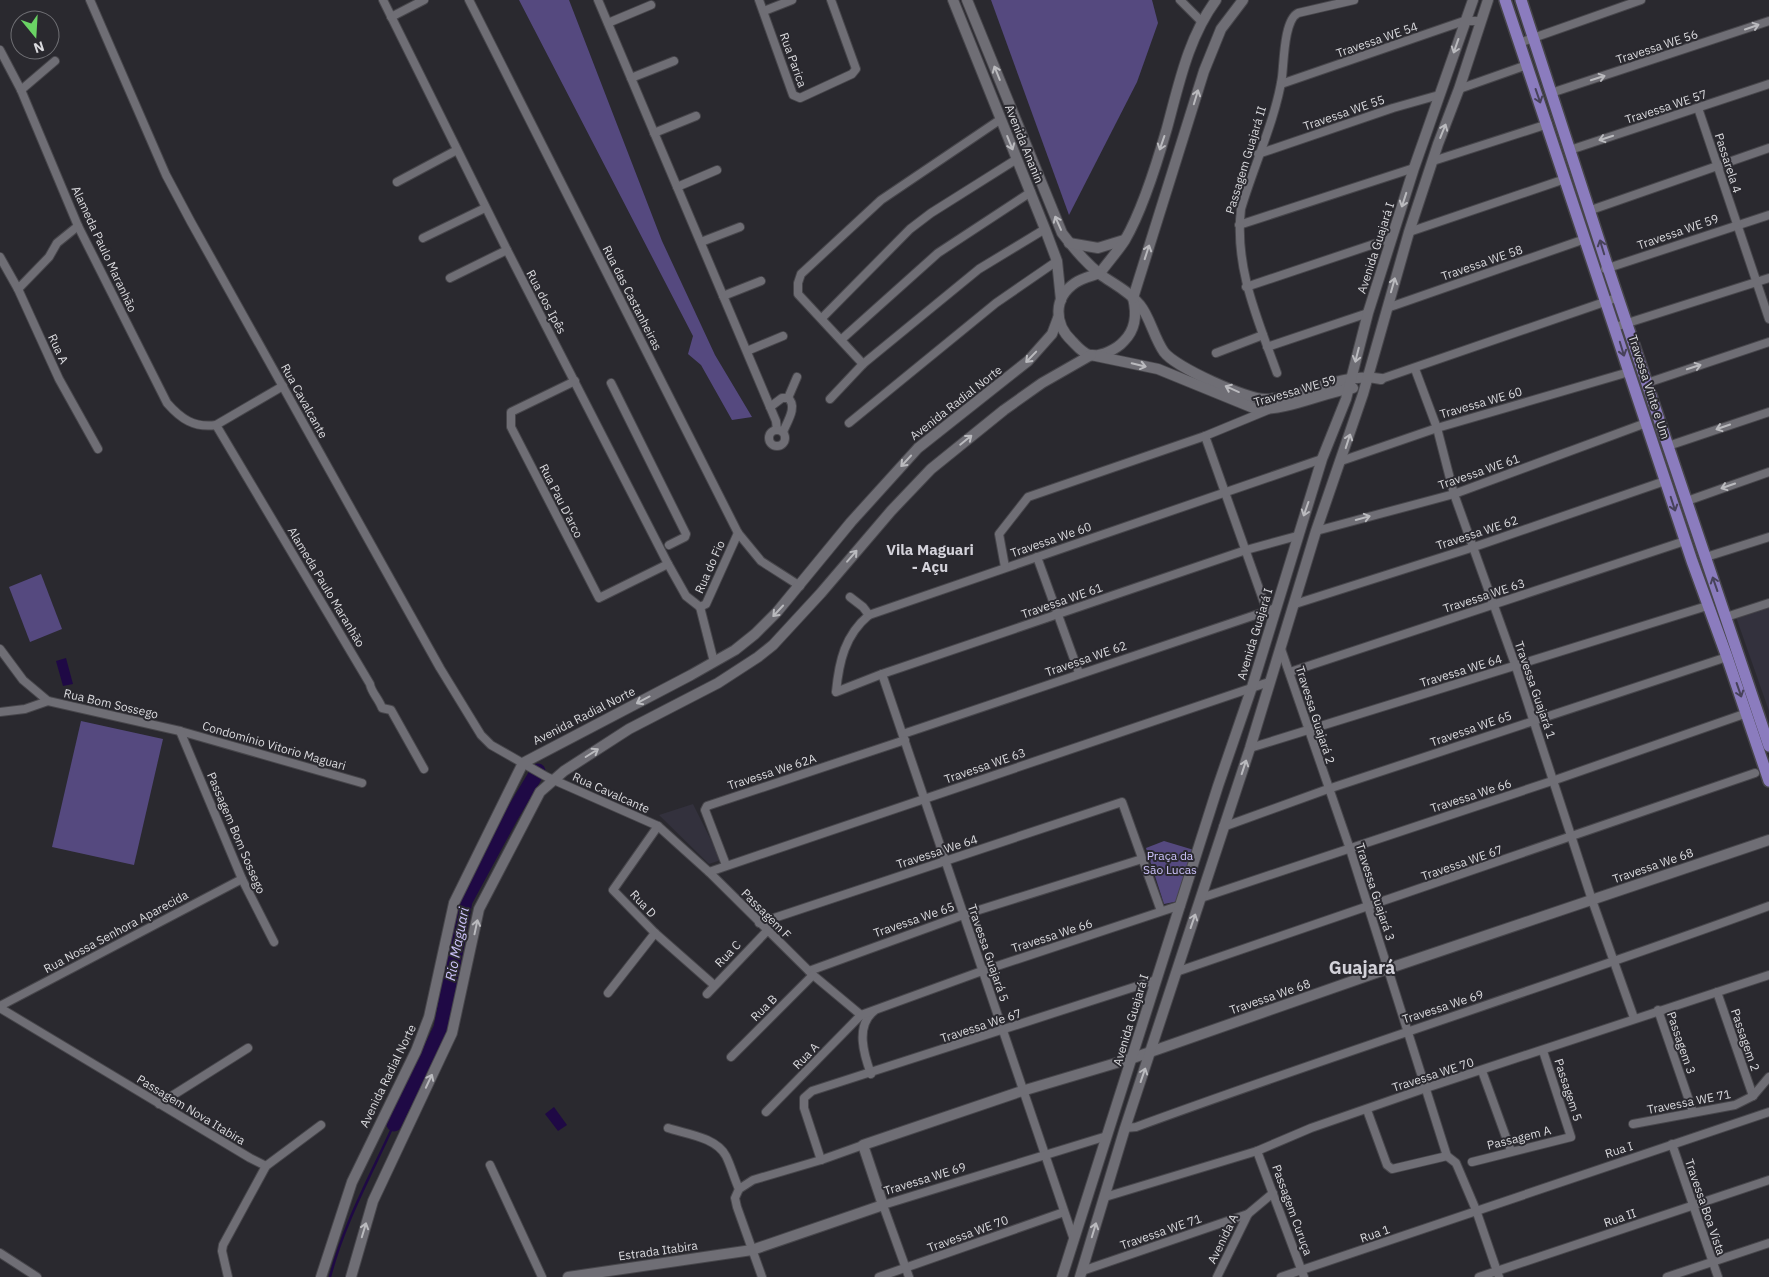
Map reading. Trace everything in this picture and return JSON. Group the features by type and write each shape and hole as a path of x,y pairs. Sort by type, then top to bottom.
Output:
{"main road":[{"name":"Avenida Ananin","path":"953,0 1057,261 1061,300"},
{"name":"Avenida Ananin","path":"967,0 1057,223 1069,243 1102,275"},
{"path":"1216,0 1201,21 1187,57 1167,129 1144,197 1125,240 1102,275 1076,282 1061,300 1058,318 1062,332 1087,353 1158,369 1242,405 1270,410"},
{"path":"351,1277 373,1201 452,1034 479,909 540,792 551,778 629,729 718,682 758,657 773,645 821,593 891,511 931,469 1004,410 1042,383 1087,353 1112,350 1128,337 1136,318 1130,295 1204,71 1221,30 1243,0"},
{"name":"Avenida Guajará I","path":"1062,1277 1133,1058 1156,980 1252,687 1272,609 1322,459 1349,388 1368,314 1414,168 1464,21 1473,0"},
{"path":"1081,1274 1125,1128 1250,748 1316,531 1367,381 1409,232 1432,161 1460,89 1480,20 1488,0"},
{"name":"Travessa Vinte e Um","path":"1504,0 1548,124 1595,272 1606,300 1685,541 1747,713 1769,781"},
{"name":"Travessa Vinte e Um","path":"1521,0 1532,39 1591,210 1608,268 1769,746"},
{"path":"1069,243 1098,248 1125,240"},
{"path":"1102,275 1142,306 1154,335 1165,354 1176,363 1243,394 1265,399 1280,398 1352,377 1367,381 1381,379"},
{"name":"Avenida Radial Norte","path":"321,1277 348,1190 416,1051 429,1018 454,904 527,766 714,662 755,634 800,586 851,522 918,448 1028,361 1052,334 1058,318"},
{"name":"Travessa WE 59","path":"1270,410 1349,388 1367,381"},
{"name":"Travessa We 68","path":"863,1145 1022,1091 1151,1052 1387,968 1769,840"},
{"path":"863,1145 883,1205"},
{"name":"Travessa WE 69","path":"752,1250 883,1205"},
{"name":"Estrada Itabira","path":"568,1277 614,1274 752,1250"}],"street":[{"name":"Rua Cavalcante","path":"90,0 166,174 440,668 481,735 491,745 527,766 658,826"},
{"name":"Rua dos Ipês","path":"383,0 485,208 668,564 686,596 700,607"},
{"path":"391,17 424,0"},
{"name":"Rua das Castanheiras","path":"468,0 738,533 761,561 800,586"},
{"path":"598,0 780,431 793,407 788,398"},
{"name":"Rua Parica","path":"760,0 793,95 796,98 800,98 852,74 856,65 831,0"},
{"path":"764,10 792,0"},
{"name":"Passagem Guajará II","path":"1277,374 1246,287 1239,225 1241,209 1281,84 1288,27 1292,18 1298,13 1354,0"},
{"path":"1519,43 1641,0"},
{"path":"1181,1 1201,21"},
{"path":"608,23 651,5"},
{"name":"Travessa WE 54","path":"1281,84 1464,21 1480,20"},
{"name":"Travessa WE 56","path":"1551,93 1769,21"},
{"name":"Alameda Paulo Maranhão","path":"0,50 21,90 78,226 167,403 187,421 204,426 216,424 370,684 371,690 378,696 382,708 391,710 424,769"},
{"path":"21,90 55,61"},
{"path":"631,78 674,61"},
{"path":"1460,89 1526,65"},
{"name":"Travessa WE 57","path":"1570,150 1769,84"},
{"name":"Travessa WE 55","path":"1258,154 1393,108 1439,95"},
{"name":"Passarela 4","path":"1698,108 1769,319"},
{"path":"654,133 696,116"},
{"path":"863,364 798,294 798,282 801,274 881,200 1001,119"},
{"path":"1432,161 1548,124"},
{"path":"1591,210 1769,148"},
{"path":"397,182 457,150"},
{"path":"822,318 924,218 1017,159"},
{"path":"1239,225 1414,168"},
{"path":"677,186 717,170"},
{"path":"1409,232 1565,179"},
{"path":"842,340 938,253 1031,192"},
{"path":"423,238 485,208"},
{"name":"Travessa WE 59","path":"1595,272 1769,215"},
{"path":"18,289 49,257 57,243 78,226"},
{"path":"700,242 740,226"},
{"path":"830,398 863,364 979,269 1045,229"},
{"path":"1246,287 1392,238"},
{"name":"Travessa WE 58","path":"1387,308 1585,239"},
{"path":"450,278 507,250"},
{"name":"Rua A","path":"0,257 18,289 59,379 98,450"},
{"path":"850,423 996,303 1057,261"},
{"path":"1615,327 1769,278"},
{"path":"723,296 761,281"},
{"path":"1381,379 1416,369 1606,300 1619,297"},
{"path":"1267,347 1368,314"},
{"path":"1216,353 1263,335"},
{"path":"747,351 783,336"},
{"path":"1647,382 1769,342"},
{"name":"Travessa Guajará 1","path":"1416,369 1437,428 1454,494 1495,605 1555,780 1592,900 1634,1018"},
{"name":"Travessa WE 60","path":"1341,461 1437,428 1629,372"},
{"path":"788,398 797,377"},
{"name":"Rua Pau D'arco","path":"575,381 511,412 511,427 599,598 668,564"},
{"path":"611,383 686,534 685,537 669,545"},
{"path":"216,424 283,386"},
{"path":"770,407 782,398 788,398"},
{"name":"Travessa WE 59","path":"1005,567 998,534 1028,497 1205,436 1270,410"},
{"path":"1668,446 1769,412"},
{"name":"Travessa WE 61","path":"1316,531 1454,494 1646,423"},
{"path":"1205,436 1246,550 1272,609"},
{"name":"Travessa We 60","path":"836,692 842,656 850,634 870,615 1322,459"},
{"path":"1687,501 1769,472"},
{"name":"Travessa WE 62","path":"1295,604 1474,547 1665,482"},
{"name":"Rua do Fio","path":"700,607 706,604 738,533"},
{"name":"Travessa WE 61","path":"836,692 882,674 1246,550 1297,536"},
{"path":"1706,557 1769,537"},
{"name":"Travessa WE 63","path":"1290,672 1685,541"},
{"path":"1037,557 1079,673"},
{"path":"850,597 870,615"},
{"path":"1726,617 1769,603"},
{"name":"Travessa WE 64","path":"1250,748 1708,606"},
{"path":"700,607 714,662"},
{"name":"Travessa WE 62","path":"904,737 1079,673 1272,609"},
{"name":"Rua Bom Sossego","path":"0,649 23,680 48,702 180,731"},
{"name":"Travessa Guajará 2","path":"1281,649 1328,789"},
{"name":"Travessa WE 65","path":"1223,827 1328,789 1727,657"},
{"name":"Travessa Guajará 5","path":"882,674 925,798 944,862 1074,1240"},
{"name":"Travessa WE 63","path":"709,872 1269,682"},
{"path":"0,712 25,709 48,702"},
{"name":"Travessa We 66","path":"1201,898 1555,780 1747,713"},
{"name":"Condomínio Vitorio Maguari","path":"180,731 362,783"},
{"name":"Passagem Bom Sossego","path":"180,731 242,879 274,942"},
{"name":"Travessa We 62A","path":"726,865 705,810 707,806 904,737"},
{"name":"Travessa WE 67","path":"1176,972 1572,837 1755,772"},
{"name":"Travessa Guajará 3","path":"1328,789 1350,848 1448,1156 1456,1163 1476,1210 1498,1274"},
{"name":"Travessa We 64","path":"759,923 1122,802 1142,859"},
{"name":"Passagem F","path":"658,826 709,872 811,973 861,1015"},
{"name":"Rua D","path":"658,826 614,890 655,933 714,985"},
{"path":"1142,859 1161,912"},
{"name":"Travessa We 65","path":"811,973 962,915 1142,859"},
{"name":"Rua Nossa Senhora Aparecida","path":"0,1007 242,879"},
{"name":"Travessa We 66","path":"874,1011 982,971 1181,905"},
{"name":"Travessa We 69","path":"1125,1128 1136,1127 1407,1030 1615,962 1769,906"},
{"name":"Rua C","path":"707,994 767,931"},
{"path":"608,993 655,933"},
{"name":"Rua B","path":"731,1057 811,973"},
{"name":"Travessa WE 70","path":"1104,1197 1257,1151 1311,1128 1426,1088 1544,1051 1634,1018 1769,975"},
{"name":"Travessa We 67","path":"821,1160 804,1108 804,1098 812,1091 871,1074 1156,980"},
{"name":"Passagem 2","path":"1717,992 1753,1096"},
{"name":"Passagem Nova Itabira","path":"0,1007 159,1104 266,1166"},
{"name":"Passagem 3","path":"1658,1010 1693,1112"},
{"path":"861,1015 874,1011"},
{"path":"871,1074 862,1044 869,1015 874,1011"},
{"name":"Rua A","path":"766,1112 861,1015"},
{"path":"159,1104 248,1048"},
{"name":"Passagem 5","path":"1544,1051 1571,1137"},
{"path":"1482,1071 1511,1151"},
{"name":"Travessa WE 71","path":"1633,1124 1735,1105 1753,1096 1769,1076"},
{"path":"1367,1110 1386,1165 1397,1170 1448,1156"},
{"name":"Rua I","path":"1476,1210 1769,1112"},
{"path":"228,1277 224,1263 223,1245 266,1166 320,1125"},
{"path":"668,1128 705,1140 720,1148 726,1156 739,1189"},
{"name":"Travessa WE 69","path":"883,1205 1107,1136"},
{"name":"Passagem A","path":"1472,1162 1571,1137"},
{"name":"Travessa Boa Vista","path":"1672,1144 1718,1277"},
{"path":"762,1277 737,1207 735,1198 739,1189 754,1180 863,1145"},
{"name":"Passagem Curuça","path":"1257,1151 1303,1274"},
{"path":"490,1164 542,1277"},
{"name":"Rua II","path":"1479,1277 1498,1274 1692,1205 1769,1180"},
{"name":"Avenida A","path":"1217,1277 1248,1214 1274,1193"},
{"path":"883,1205 909,1277"},
{"name":"Rua 1","path":"1281,1277 1303,1274 1476,1210"},
{"name":"Travessa WE 70","path":"879,1277 1064,1212"},
{"name":"Travessa WE 71","path":"1081,1274 1248,1214"},
{"path":"1667,1277 1769,1243"},
{"path":"0,1253 37,1277"}],"shaded area":[{"path":"1769,606 1769,711 1736,617"},
{"path":"66,658 73,684 63,686 56,661"},
{"path":"693,804 721,860 709,864 659,815"},
{"path":"554,1107 567,1125 558,1131 545,1114"}],"green space":[{"path":"519,0 569,0 662,241 715,355 752,417 732,420 701,365 688,354 693,336"},
{"path":"991,0 1152,0 1158,23 1137,82 1069,215"},
{"path":"41,574 62,629 30,642 9,587"},
{"path":"81,721 163,739 134,865 52,847"},
{"name":"Praça da São Lucas","path":"1164,841 1194,850 1179,901 1164,904 1146,848"}],"waterway":[{"name":"Rio Maguari","path":"394,1124 441,1028 465,901 511,816 538,771"},
{"path":"330,1277 350,1218 394,1124"}],"district":[{"name":"Vila Maguari - Açu","path":"930,558"},
{"name":"Guajará","path":"1362,968"}]}
